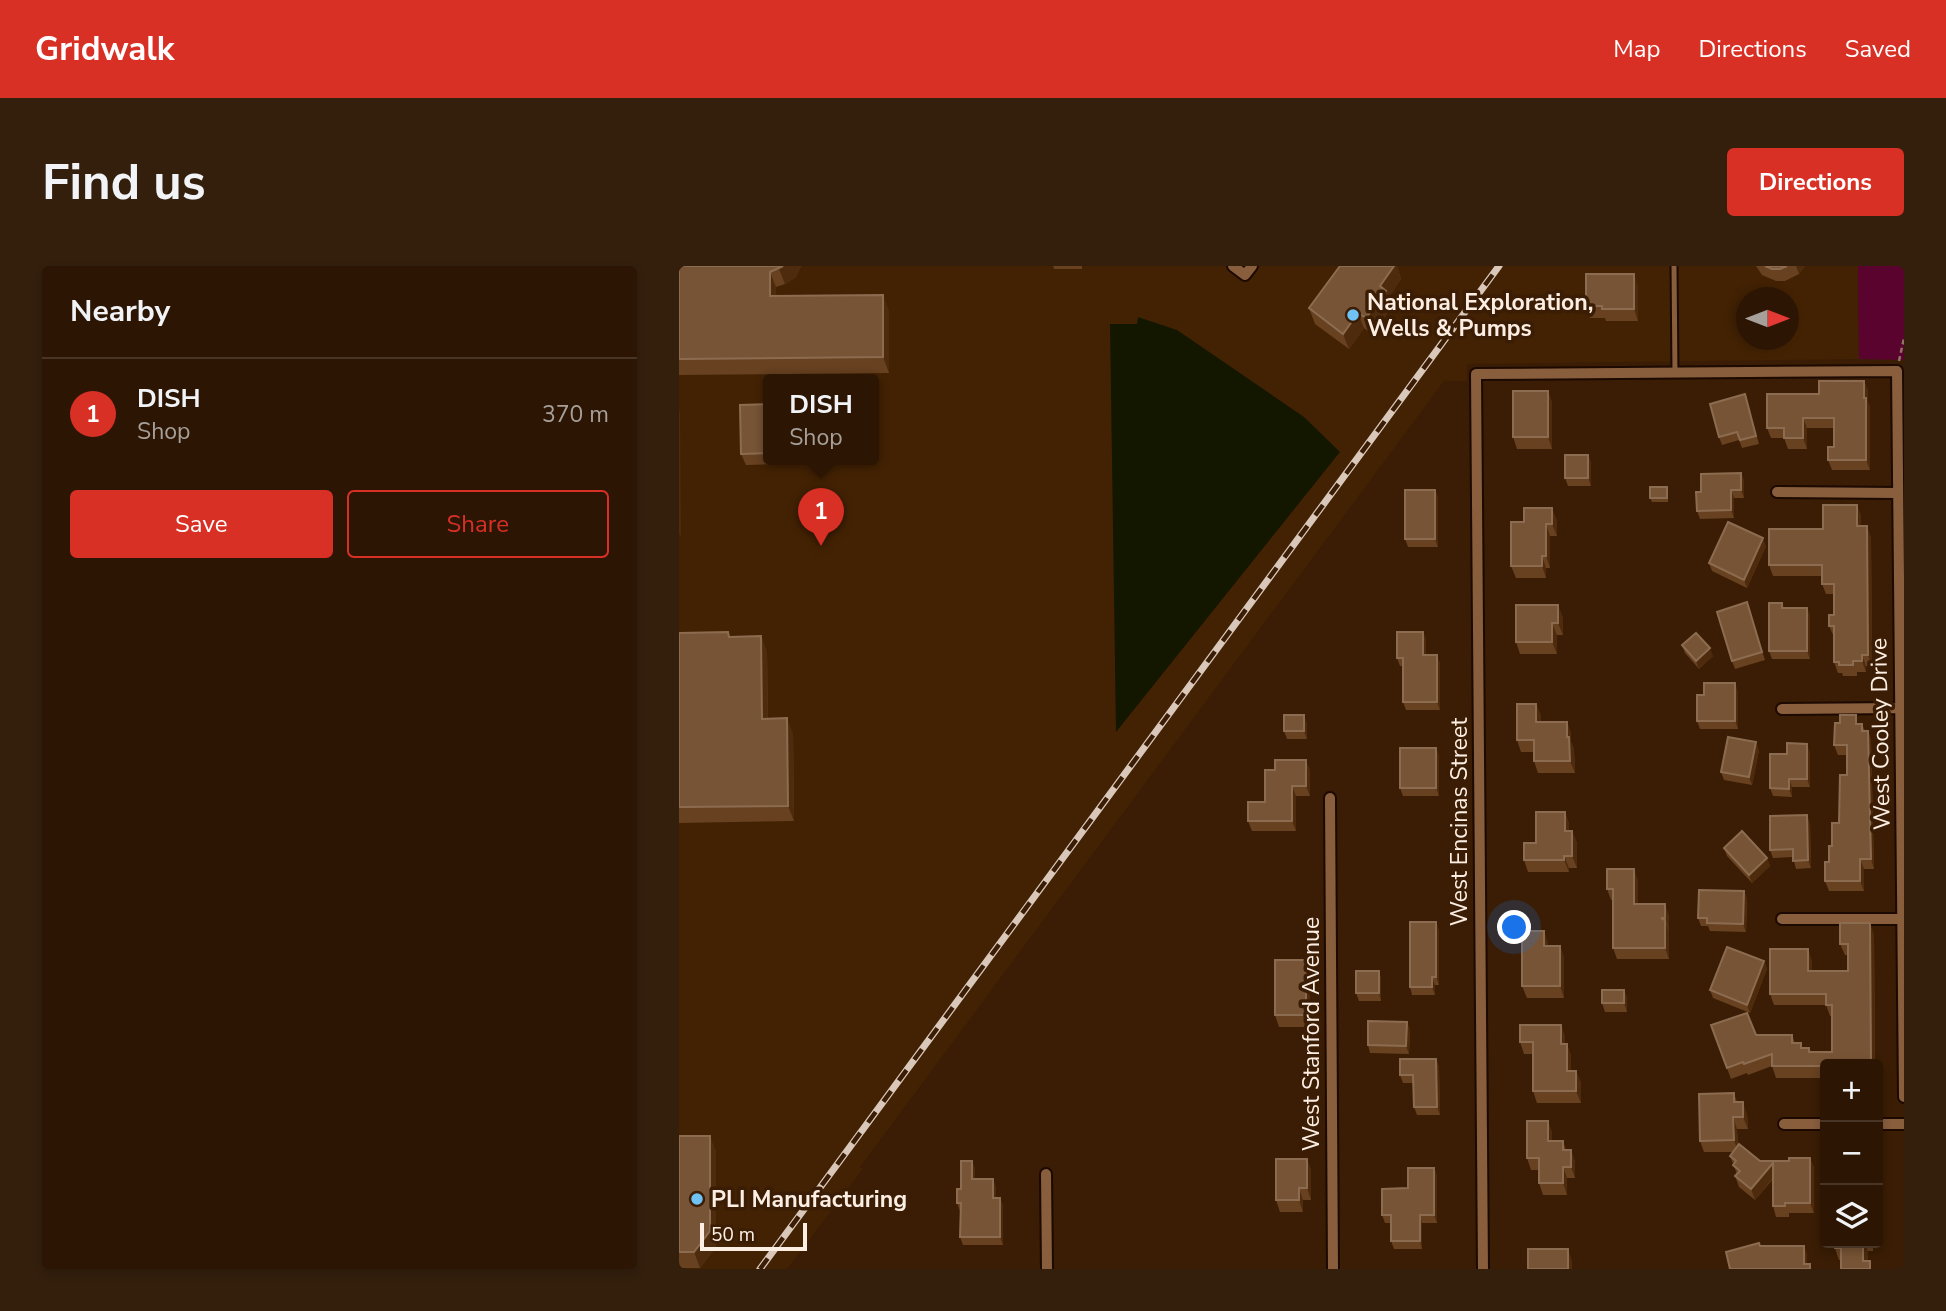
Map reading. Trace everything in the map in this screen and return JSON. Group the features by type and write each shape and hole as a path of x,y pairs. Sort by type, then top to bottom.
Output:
{"street":[{"path":"1233,266 1248,270"},
{"path":"1675,373 1897,371"},
{"name":"West Cooley Drive","path":"1897,371 1904,1097"},
{"name":"West Encinas Street","path":"1483,1269 1476,374 1675,373"},
{"path":"1777,492 1898,492"},
{"path":"1782,709 1900,708"},
{"name":"West Stanford Avenue","path":"1330,798 1333,1269"},
{"path":"1782,919 1902,919"},
{"path":"1784,1124 1820,1124"},
{"path":"1883,1124 1904,1124"},
{"path":"1046,1174 1047,1269"}],"lane":[{"path":"1674,266 1675,373"}],"path":[{"path":"1897,371 1904,338"}],"shaded area":[{"path":"679,266 1858,266 1859,359 1467,364 1467,381 1444,381 860,1167 863,1169 787,1269 679,1269"},
{"path":"1858,266 1904,266 1904,360 1859,359"},
{"path":"1138,317 1177,330 1304,417 1340,452 1116,732 1110,324 1137,324"}],"building":[{"path":"679,266 783,266 770,272 770,296 883,295 883,357 679,359"},
{"name":"National Exploration, Wells & Pumps","path":"1340,266 1394,266 1380,286 1386,291 1366,318 1358,313 1343,334 1309,308"},
{"path":"1765,266 1787,266 1772,269"},
{"path":"1586,274 1634,274 1634,309 1586,306"},
{"path":"1819,381 1864,381 1866,460 1828,460 1828,447 1834,447 1834,418 1803,418 1803,438 1784,438 1784,428 1767,428 1767,394 1819,394"},
{"path":"1513,391 1548,391 1548,437 1513,437"},
{"path":"1745,394 1756,436 1740,440 1737,432 1719,437 1710,404"},
{"path":"763,404 763,453 741,454 740,405"},
{"path":"1565,455 1588,455 1588,478 1565,478"},
{"path":"1741,473 1741,490 1731,490 1731,510 1697,511 1696,492 1701,492 1701,474"},
{"path":"1650,487 1667,487 1667,498 1650,498"},
{"path":"1405,490 1435,490 1435,539 1405,539"},
{"path":"1823,505 1857,505 1857,526 1867,526 1868,655 1862,655 1862,661 1853,661 1853,665 1839,665 1839,662 1834,662 1834,626 1829,626 1829,615 1834,615 1834,584 1822,584 1822,565 1769,565 1769,529 1823,529"},
{"path":"1524,508 1552,508 1552,524 1546,524 1546,556 1542,556 1542,566 1511,566 1511,522 1524,522"},
{"path":"1728,522 1763,538 1744,580 1709,563"},
{"path":"1747,602 1762,652 1732,661 1717,612"},
{"path":"1769,603 1782,603 1782,608 1807,608 1807,651 1769,651"},
{"path":"1516,605 1558,605 1558,623 1552,623 1552,642 1516,642"},
{"path":"728,632 729,637 761,636 762,719 787,718 788,806 679,807 679,633"},
{"path":"1397,632 1423,632 1423,655 1437,655 1437,702 1403,702 1403,658 1397,658"},
{"path":"1696,633 1710,648 1696,661 1682,645"},
{"path":"1704,683 1735,683 1735,721 1697,721 1697,695 1704,695"},
{"path":"1517,704 1536,704 1536,722 1567,722 1570,761 1534,761 1534,740 1517,740"},
{"path":"1284,715 1304,715 1304,731 1284,731"},
{"path":"1840,715 1856,715 1856,724 1862,724 1862,731 1868,731 1871,859 1860,859 1860,881 1825,881 1825,862 1829,862 1829,846 1832,846 1832,823 1839,823 1840,775 1847,775 1847,745 1834,745 1835,723 1840,723"},
{"path":"1728,737 1756,742 1749,777 1721,772"},
{"path":"1787,743 1807,744 1807,779 1789,779 1789,789 1770,788 1770,754 1787,754"},
{"path":"1400,748 1436,748 1436,788 1400,788"},
{"path":"1275,760 1306,760 1306,786 1292,786 1292,821 1248,821 1248,802 1265,802 1265,770 1275,770"},
{"path":"1536,812 1565,812 1565,831 1572,831 1572,856 1564,856 1564,860 1524,860 1524,843 1536,843"},
{"path":"1807,815 1808,860 1793,861 1793,849 1770,850 1770,816"},
{"path":"1742,831 1767,858 1749,875 1724,848"},
{"path":"1607,869 1634,869 1634,904 1665,904 1665,918 1661,918 1665,920 1665,948 1613,948 1613,889 1607,889"},
{"path":"1699,890 1744,891 1743,924 1707,923 1707,918 1698,918"},
{"path":"1410,922 1436,922 1436,977 1432,977 1432,987 1410,987"},
{"path":"1840,923 1870,923 1871,1059 1820,1059 1820,1066 1772,1066 1772,1054 1727,1068 1711,1025 1747,1013 1756,1035 1792,1035 1792,1043 1801,1043 1801,1048 1809,1048 1809,1052 1832,1052 1832,1005 1826,1005 1826,994 1770,994 1770,949 1808,949 1808,971 1848,971 1848,944 1840,944"},
{"path":"1522,931 1544,931 1544,946 1560,946 1560,986 1522,986"},
{"path":"1727,947 1764,961 1747,1005 1710,990"},
{"path":"1275,960 1306,960 1306,1015 1275,1015"},
{"path":"1356,971 1379,971 1379,993 1356,993"},
{"path":"1602,990 1624,990 1624,1003 1602,1003"},
{"path":"1368,1021 1407,1022 1406,1046 1368,1045"},
{"path":"1520,1025 1561,1025 1561,1044 1567,1044 1567,1071 1576,1071 1576,1091 1533,1091 1533,1042 1520,1042"},
{"path":"1400,1059 1436,1059 1437,1107 1414,1107 1413,1075 1400,1075"},
{"path":"1734,1093 1734,1102 1743,1102 1743,1117 1733,1117 1734,1140 1700,1141 1699,1094"},
{"path":"1527,1121 1548,1121 1548,1141 1563,1141 1563,1150 1571,1150 1571,1167 1563,1167 1563,1183 1539,1183 1539,1158 1527,1158"},
{"name":"PLI Manufacturing","path":"679,1136 710,1136 710,1231 694,1252 679,1252"},
{"path":"1739,1144 1760,1161 1810,1158 1810,1203 1773,1206 1773,1163 1751,1189 1735,1176 1740,1171 1733,1165 1736,1161 1730,1156"},
{"path":"1276,1159 1307,1159 1307,1188 1299,1188 1299,1200 1276,1200"},
{"path":"961,1161 972,1161 972,1179 993,1179 993,1198 1000,1198 1000,1237 960,1237 961,1203 957,1203 957,1189 961,1189"},
{"path":"1408,1168 1434,1168 1434,1215 1420,1215 1420,1241 1391,1241 1391,1215 1382,1215 1382,1189 1408,1188"},
{"path":"1759,1243 1760,1246 1804,1246 1804,1264 1810,1264 1810,1269 1730,1269 1726,1252"},
{"path":"1841,1248 1863,1248 1863,1261 1870,1261 1870,1269 1841,1269"},
{"path":"1528,1249 1568,1249 1568,1269 1528,1269"}],"railway":[{"path":"760,1269 1499,266"}],"place":[{"name":"National Exploration, Wells & Pumps","path":"1353,315"},
{"name":"DISH","path":"821,546"},
{"name":"PLI Manufacturing","path":"697,1199"}]}
